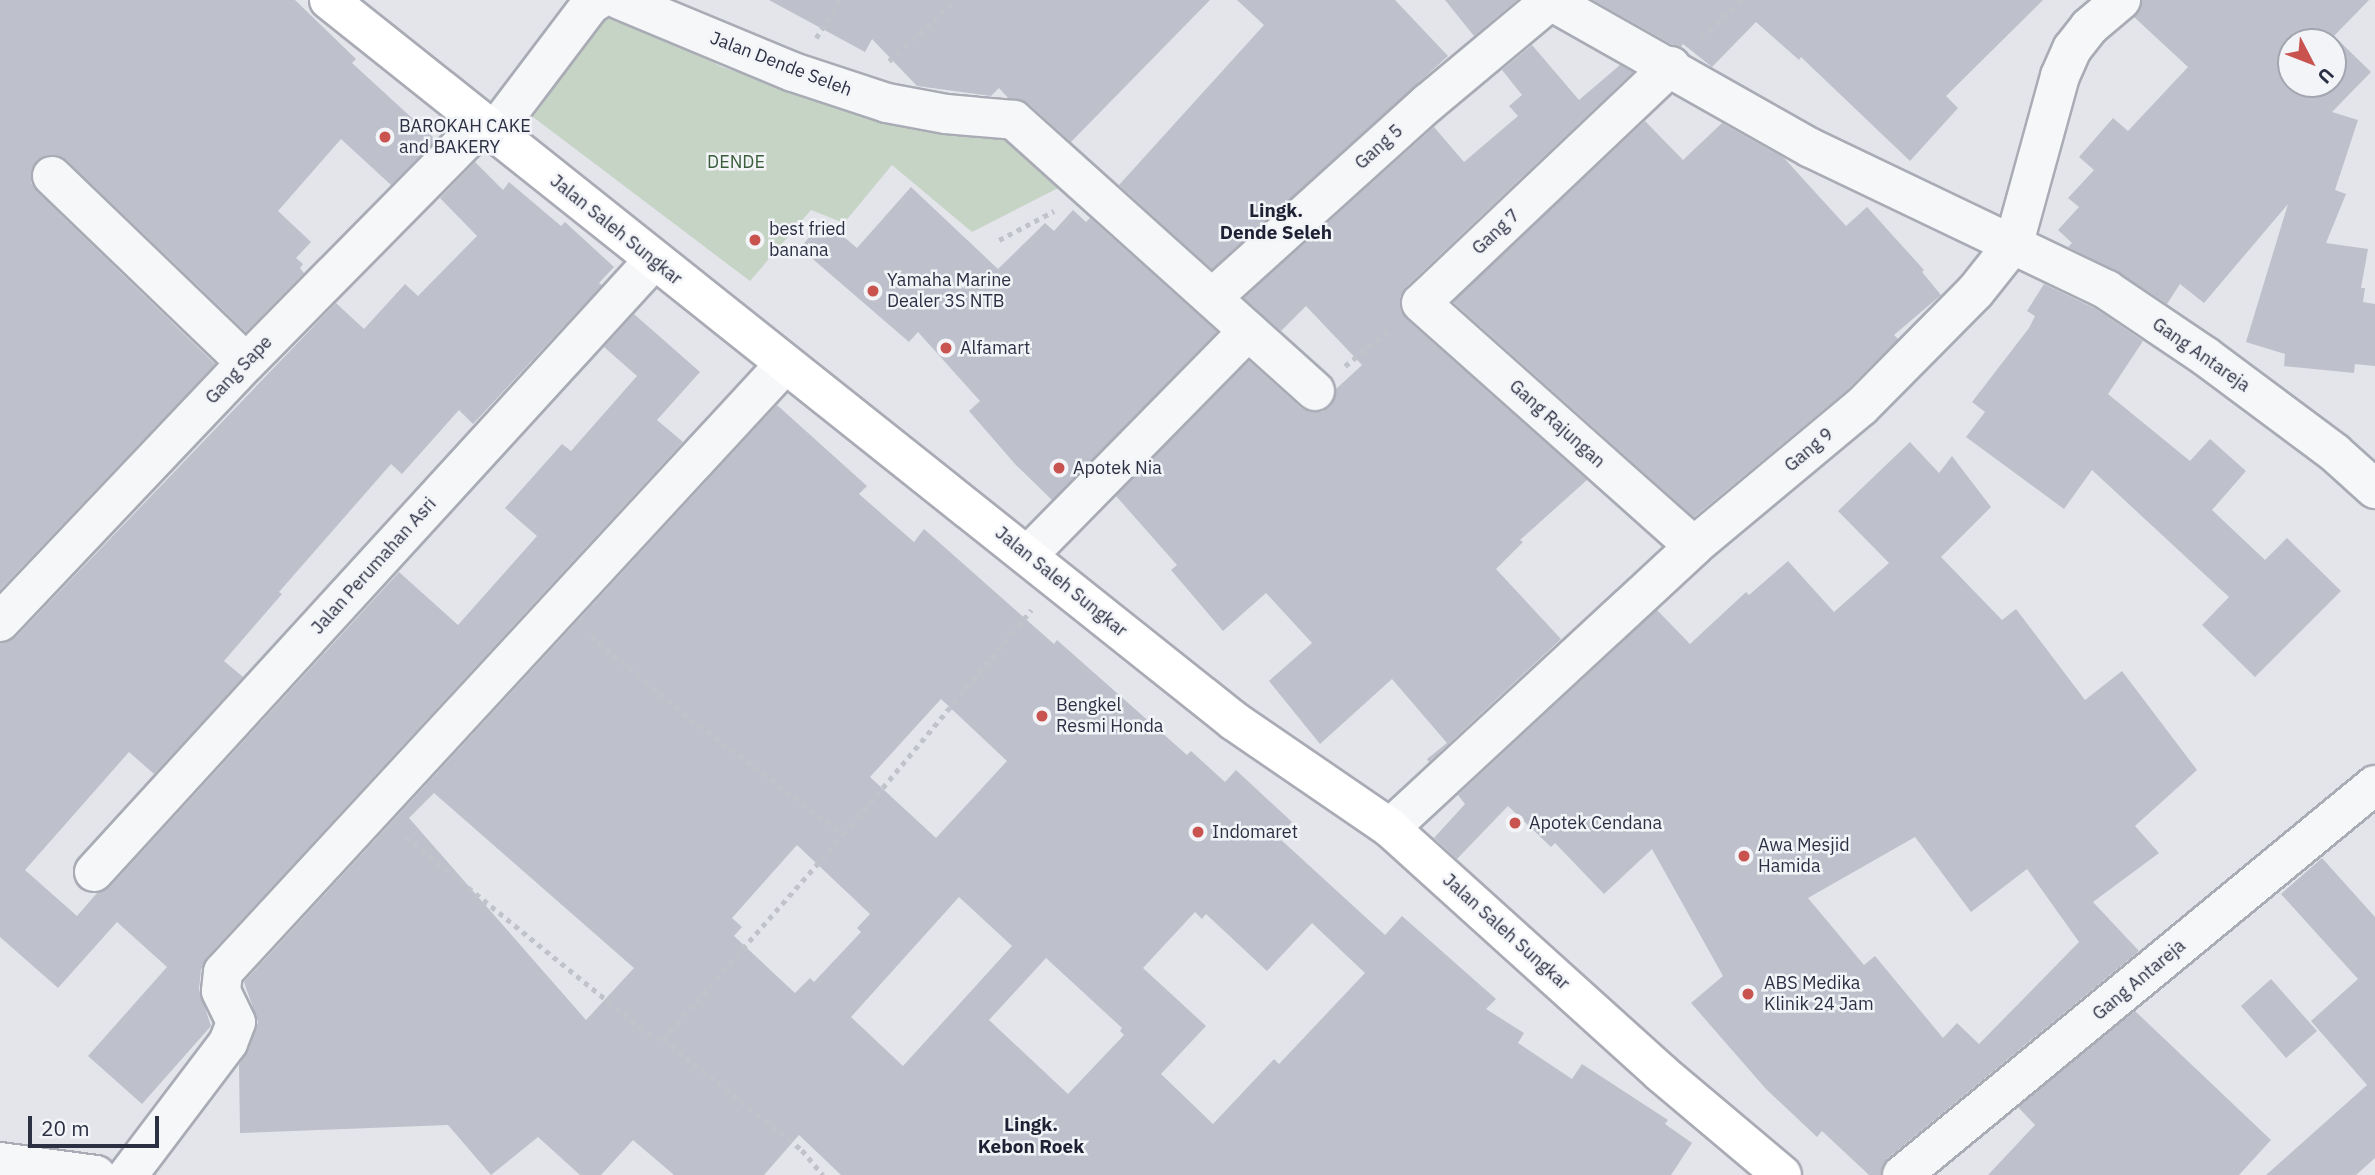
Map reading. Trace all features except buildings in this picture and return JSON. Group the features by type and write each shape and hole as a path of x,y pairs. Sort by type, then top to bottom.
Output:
{"highway":[{"name":"Jalan Saleh Sungkar","path":"329,0 1234,721 1390,828 1661,1073 1782,1175"}],"street":[{"path":"488,128 590,5 598,0"},
{"name":"Jalan Dende Seleh","path":"620,0 793,72 887,103 946,114 1014,120 1315,391"},
{"name":"Gang Antareja","path":"1549,0 1671,66 1811,148 2014,243 2107,290 2205,356 2335,453 2375,489"},
{"name":"Gang 5","path":"1213,298 1428,103 1549,0"},
{"name":"Gang 9","path":"1390,828 1694,546 1861,407 1975,292 2014,243 2060,76 2068,58 2089,27 2121,0"},
{"name":"Gang 7","path":"1421,303 1671,66"},
{"name":"Gang Sape","path":"0,622 246,363 488,128"},
{"path":"52,176 246,363"},
{"name":"Jalan Perumahan Asri","path":"94,872 654,260"},
{"name":"Gang Rajungan","path":"1421,303 1694,546"},
{"path":"1042,567 1248,331"},
{"path":"128,1175 228,1043 236,1021 221,991 223,972 785,364"},
{"name":"Gang Antareja","path":"1902,1175 2375,785"},
{"path":"0,1162 96,1175"}],"path":[{"path":"855,92 955,0"},
{"path":"1671,66 1741,0"},
{"path":"999,240 1093,191"},
{"path":"1315,391 1421,303"},
{"path":"663,1039 844,834 1042,567"},
{"path":"560,610 683,713 844,834"},
{"path":"374,811 647,1032 663,1039 803,1150 822,1175"}],"green space":[{"name":"DENDE","path":"612,7 722,67 888,120 1008,139 1058,188 972,232 892,165 844,223 811,210 750,281 533,117"}],"place":[{"name":"BAROKAH CAKE and BAKERY","path":"385,137"},
{"name":"best fried banana","path":"755,240"},
{"name":"Yamaha Marine Dealer 3S NTB","path":"873,291"},
{"name":"Alfamart","path":"946,348"},
{"name":"Apotek Nia","path":"1059,468"},
{"name":"Bengkel Resmi Honda","path":"1042,716"},
{"name":"Apotek Cendana","path":"1515,823"},
{"name":"Indomaret","path":"1198,832"},
{"name":"Awa Mesjid Hamida","path":"1744,856"},
{"name":"ABS Medika Klinik 24 Jam","path":"1748,994"}],"district":[{"name":"Lingk. Dende Seleh","path":"1276,222"},
{"name":"Lingk. Kebon Roek","path":"1031,1136"}]}
